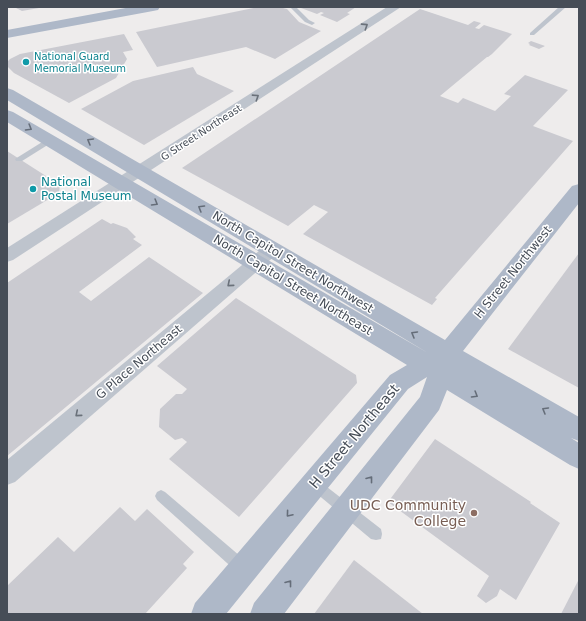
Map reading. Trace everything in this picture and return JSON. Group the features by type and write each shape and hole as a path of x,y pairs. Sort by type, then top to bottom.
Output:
{"main road":[{"path":"7,34 153,7"},
{"name":"North Capitol Street Northwest","path":"7,93 141,171 263,256"},
{"name":"North Capitol Street Northeast","path":"7,115 121,183 263,256 438,364 579,457"},
{"path":"50,141 70,130"},
{"name":"H Street Northwest","path":"438,364 579,190"},
{"path":"265,614 430,403 438,364 579,430"},
{"name":"H Street Northeast","path":"206,614 399,382 438,364"}],"street":[{"name":"G Street Northeast","path":"7,256 395,7"},
{"name":"G Place Northeast","path":"7,474 263,256"}],"lane":[{"path":"294,7 307,21 312,23"},
{"path":"532,34 563,7"},
{"path":"19,159 50,141"},
{"path":"314,484 376,534"},
{"path":"161,496 244,569"}],"building":[{"path":"258,7 279,7 287,9 299,22 321,31 275,59 246,47 157,67 136,32"},
{"path":"356,7 347,13 350,14 337,22 320,15 324,13 321,12 317,14 301,8"},
{"path":"16,8 39,8 22,11"},
{"path":"420,9 468,25 474,21 481,23 475,28 479,29 484,25 512,34 492,54 440,96 458,103 463,98 495,111 511,96 504,94 525,75 568,90 533,126 573,141 435,298 437,299 432,305 303,234 328,212 314,205 288,226 182,168"},
{"path":"124,34 133,50 123,52 127,59 116,78 69,103 14,73 7,66 7,62 10,59 20,54"},
{"path":"531,41 545,46 539,49 529,45 530,44 528,43"},
{"path":"193,67 197,74 234,91 144,145 81,109 133,81"},
{"name":"National Postal Museum","path":"7,151 60,185 59,193 7,224"},
{"path":"102,219 111,224 113,223 127,228 136,237 133,239 142,245 79,292 91,301 149,257 203,293 7,456 7,283"},
{"path":"579,253 579,388 508,349"},
{"path":"236,298 356,375 357,383 239,517 169,459 187,442 182,438 175,440 159,427 160,409 176,394 182,394 187,389 157,366"},
{"name":"UDC Community College","path":"435,439 531,502 530,503 560,523 516,600 500,589 497,596 486,603 477,596 489,576 388,502"},
{"path":"120,507 135,521 147,509 194,552 183,564 187,568 145,614 7,614 7,586 58,537 74,552"},
{"path":"354,560 423,614 314,614"},
{"path":"579,579 579,614 561,614"}],"place":[{"name":"National Guard Memorial Museum","path":"26,62"},
{"name":"National Postal Museum","path":"33,189"},
{"name":"UDC Community College","path":"474,513"}]}
